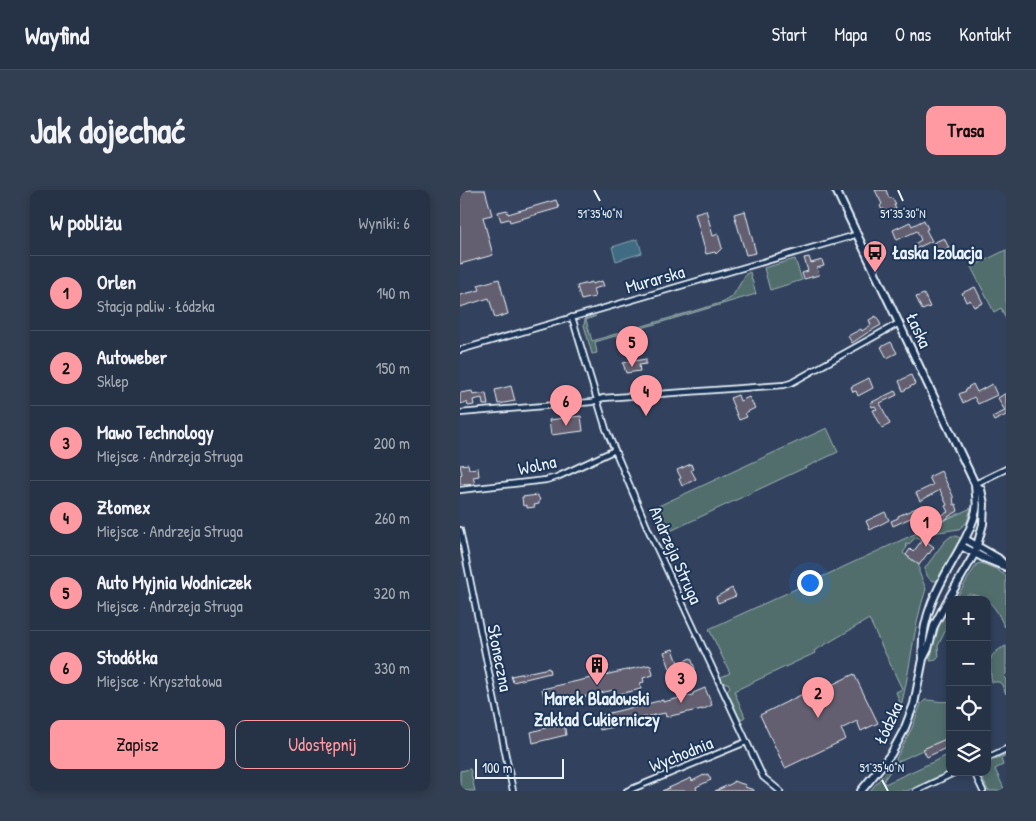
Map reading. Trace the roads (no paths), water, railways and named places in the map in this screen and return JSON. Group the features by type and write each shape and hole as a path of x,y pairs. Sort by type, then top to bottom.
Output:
{"main road":[{"name":"Łaska","path":"836,190 975,484 981,489 984,504 983,524 976,550"},
{"name":"Łaska","path":"963,542 976,510 975,484"},
{"path":"963,542 1006,566"},
{"name":"Łódzka","path":"923,660 922,648 925,625 931,602 963,542"},
{"name":"Łódzka","path":"861,791 891,754 904,730 915,700 923,660 940,613 976,550"}],"street":[{"name":"Murarska","path":"460,350 857,234"},
{"name":"Andrzeja Struga","path":"572,317 606,429 648,529 746,742 764,777 780,791"},
{"path":"460,413 592,402 603,398 784,385 792,383 899,323"},
{"name":"Wolna","path":"460,490 558,477 615,450"},
{"path":"975,484 1006,469"},
{"name":"Słoneczna","path":"460,530 513,791"},
{"name":"Wychodnia","path":"627,791 746,742"},
{"path":"991,756 1006,749"},
{"path":"916,791 948,776"},
{"path":"976,776 983,791"}],"water":[{"path":"638,239 642,253 616,261 612,247"}],"place":[{"name":"Łaska Izolacja","path":"875,273"},
{"name":"Auto Myjnia Wodniczek","path":"632,367"},
{"name":"Złomex","path":"646,416"},
{"name":"Stodółka","path":"566,426"},
{"name":"Orlen","path":"926,547"},
{"name":"Marek Bladowski Zakład Cukierniczy","path":"597,686"},
{"name":"Mawo Technology","path":"681,703"},
{"name":"Autoweber","path":"818,718"}]}
